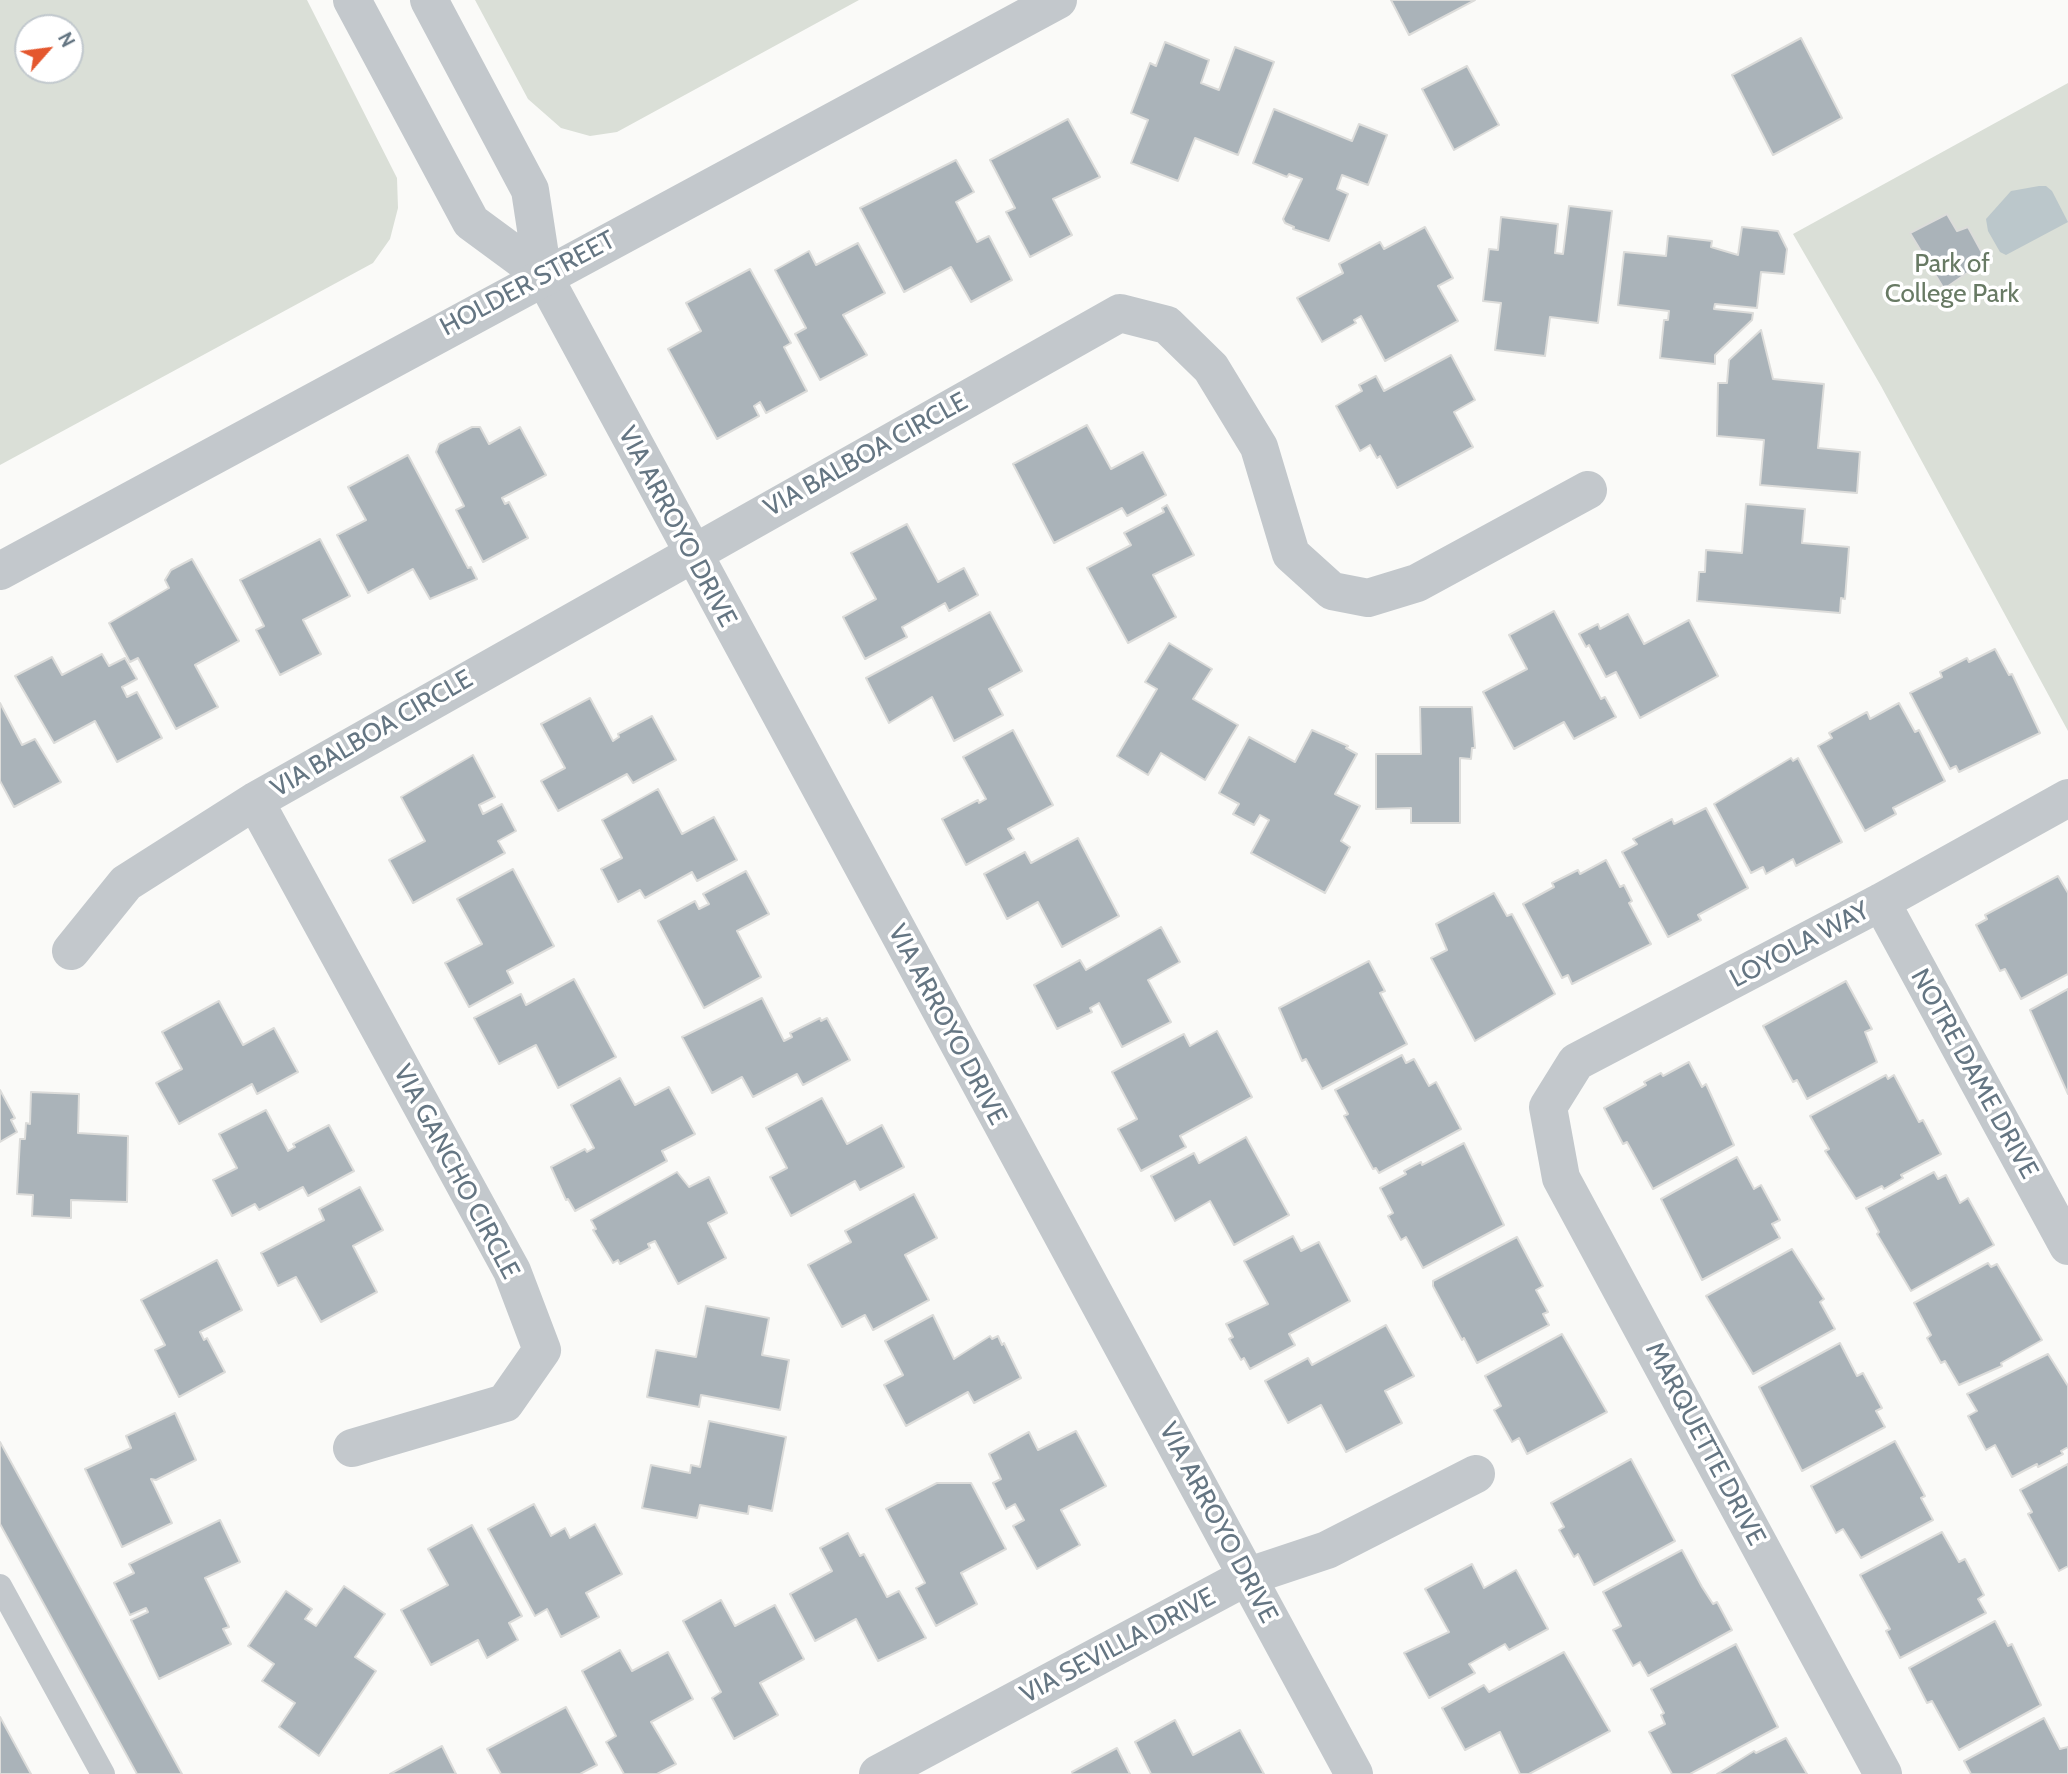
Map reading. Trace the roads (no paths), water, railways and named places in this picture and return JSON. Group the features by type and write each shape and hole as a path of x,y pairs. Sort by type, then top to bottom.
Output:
{"street":[{"path":"352,0 471,222 542,275"},
{"path":"429,0 530,190 542,275"},
{"name":"HOLDER STREET","path":"0,571 542,275 1058,0"},
{"name":"VIA ARROYO DRIVE","path":"542,275 1354,1774"},
{"name":"VIA BALBOA CIRCLE","path":"71,951 126,883 255,801 1120,313 1167,325 1211,368 1259,447 1292,554 1332,591 1368,598 1417,583 1588,490"},
{"name":"LOYOLA WAY","path":"1548,1107 1576,1062 1881,902 2068,798"},
{"name":"VIA GANCHO CIRCLE","path":"255,801 512,1271 542,1350 505,1403 352,1448"},
{"name":"NOTRE DAME DRIVE","path":"1881,902 2068,1246"},
{"name":"MARQUETTE DRIVE","path":"1548,1107 1562,1178 1883,1774"},
{"name":"VIA SEVILLA DRIVE","path":"878,1774 1246,1577 1327,1550 1476,1474"}],"lane":[{"path":"0,1586 103,1774"}],"park label":[{"name":"Park of College Park","path":"1952,279"}]}
